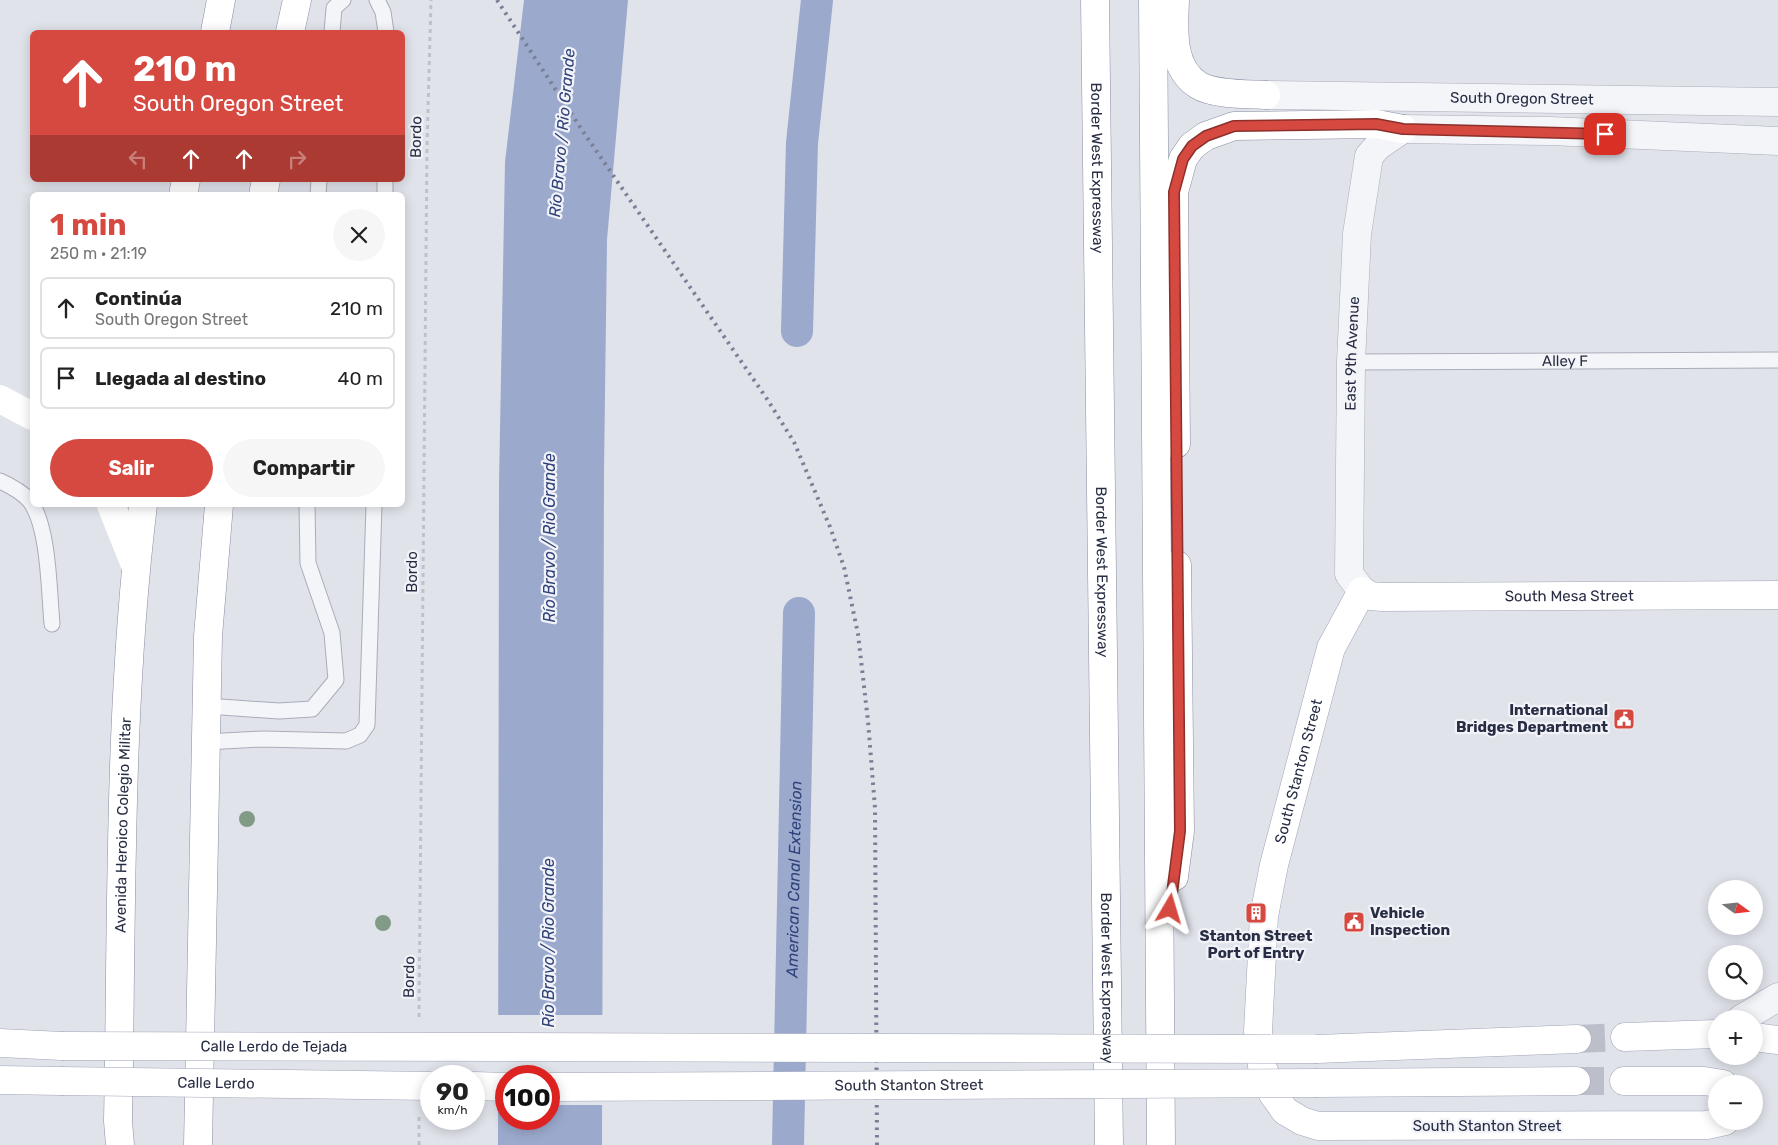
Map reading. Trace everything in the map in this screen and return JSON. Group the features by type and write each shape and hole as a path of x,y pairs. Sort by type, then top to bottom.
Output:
{"main road":[{"path":"215,30 221,0"},
{"path":"290,30 296,0"},
{"name":"Border West Expressway","path":"1095,0 1109,1145"},
{"path":"1153,0 1152,116 1158,471 1161,1145"},
{"path":"1175,0 1174,37 1181,67 1198,85 1221,92 1266,95"},
{"path":"1159,1007 1180,831 1174,192 1183,159 1192,146 1206,136 1234,126 1376,124 1403,129"},
{"path":"0,399 30,415"},
{"path":"112,507 135,565"},
{"name":"Avenida Heroico Colegio Militar","path":"118,1137 124,763 135,565 143,507"},
{"path":"198,1145 208,636 219,507"},
{"name":"South Mesa Street","path":"1362,591 1382,598 1778,595"},
{"name":"South Stanton Street","path":"1362,591 1331,648 1274,865 1264,916 1258,1031 1262,1066 1273,1094 1285,1111 1302,1121 1318,1126 1708,1125"},
{"path":"1625,1037 1708,1034"},
{"name":"Calle Lerdo de Tejada","path":"0,1042 62,1046 1318,1049 1577,1039"},
{"path":"1763,1039 1778,1040"},
{"name":"Calle Lerdo","path":"0,1080 420,1086"},
{"name":"South Stanton Street","path":"560,1087 1576,1081"},
{"path":"1624,1081 1708,1082"}],"street":[{"name":"South Oregon Street","path":"1266,95 1778,102"},
{"path":"1403,129 1550,131 1778,141"},
{"name":"East 9th Avenue","path":"1362,591 1349,574 1351,362 1357,234 1369,156 1378,146 1403,129"},
{"path":"1756,1010 1778,997"}],"lane":[{"path":"332,30 334,8 343,0"},
{"path":"377,0 383,12 386,30"},
{"name":"Alley F","path":"1351,362 1778,360"},
{"path":"0,481 17,489 30,503"},
{"path":"32,507 41,522 52,624"},
{"path":"207,706 280,711 312,709 336,680 332,633 308,562 307,507"},
{"path":"205,742 262,739 346,741 360,735 367,725 374,507"}],"path":[{"name":"Bordo","path":"419,1021 427,167 431,0"},
{"path":"418,1145 419,1110"}],"water":[{"name":"Río Bravo / Rio Grande","path":"524,0 628,0 607,240 604,472 602,1145 498,1145 498,1130 560,1130 560,1065 498,1065 499,484 505,162"}],"pier":[{"path":"496,1015 605,1015 605,1105 560,1105 560,1065 496,1065"}],"waterway":[{"path":"797,331 802,143 817,0"},
{"name":"American Canal Extension","path":"788,1145 799,613"}],"tunnel":[{"path":"1577,1039 1625,1037"},
{"path":"1576,1081 1624,1081"}],"railway":[{"path":"497,0 584,133 767,399 794,442 830,527 844,567 858,634 875,808 877,1145"}],"place":[{"name":"International Bridges Department","path":"1624,719"},
{"name":"Stanton Street Port of Entry","path":"1256,913"},
{"name":"Vehicle Inspection","path":"1354,922"}],"route":[{"path":"1170,909 1180,831 1174,192 1183,159 1192,146 1206,136 1234,126 1265,124 1376,124 1403,129 1550,131 1605,134"}]}
